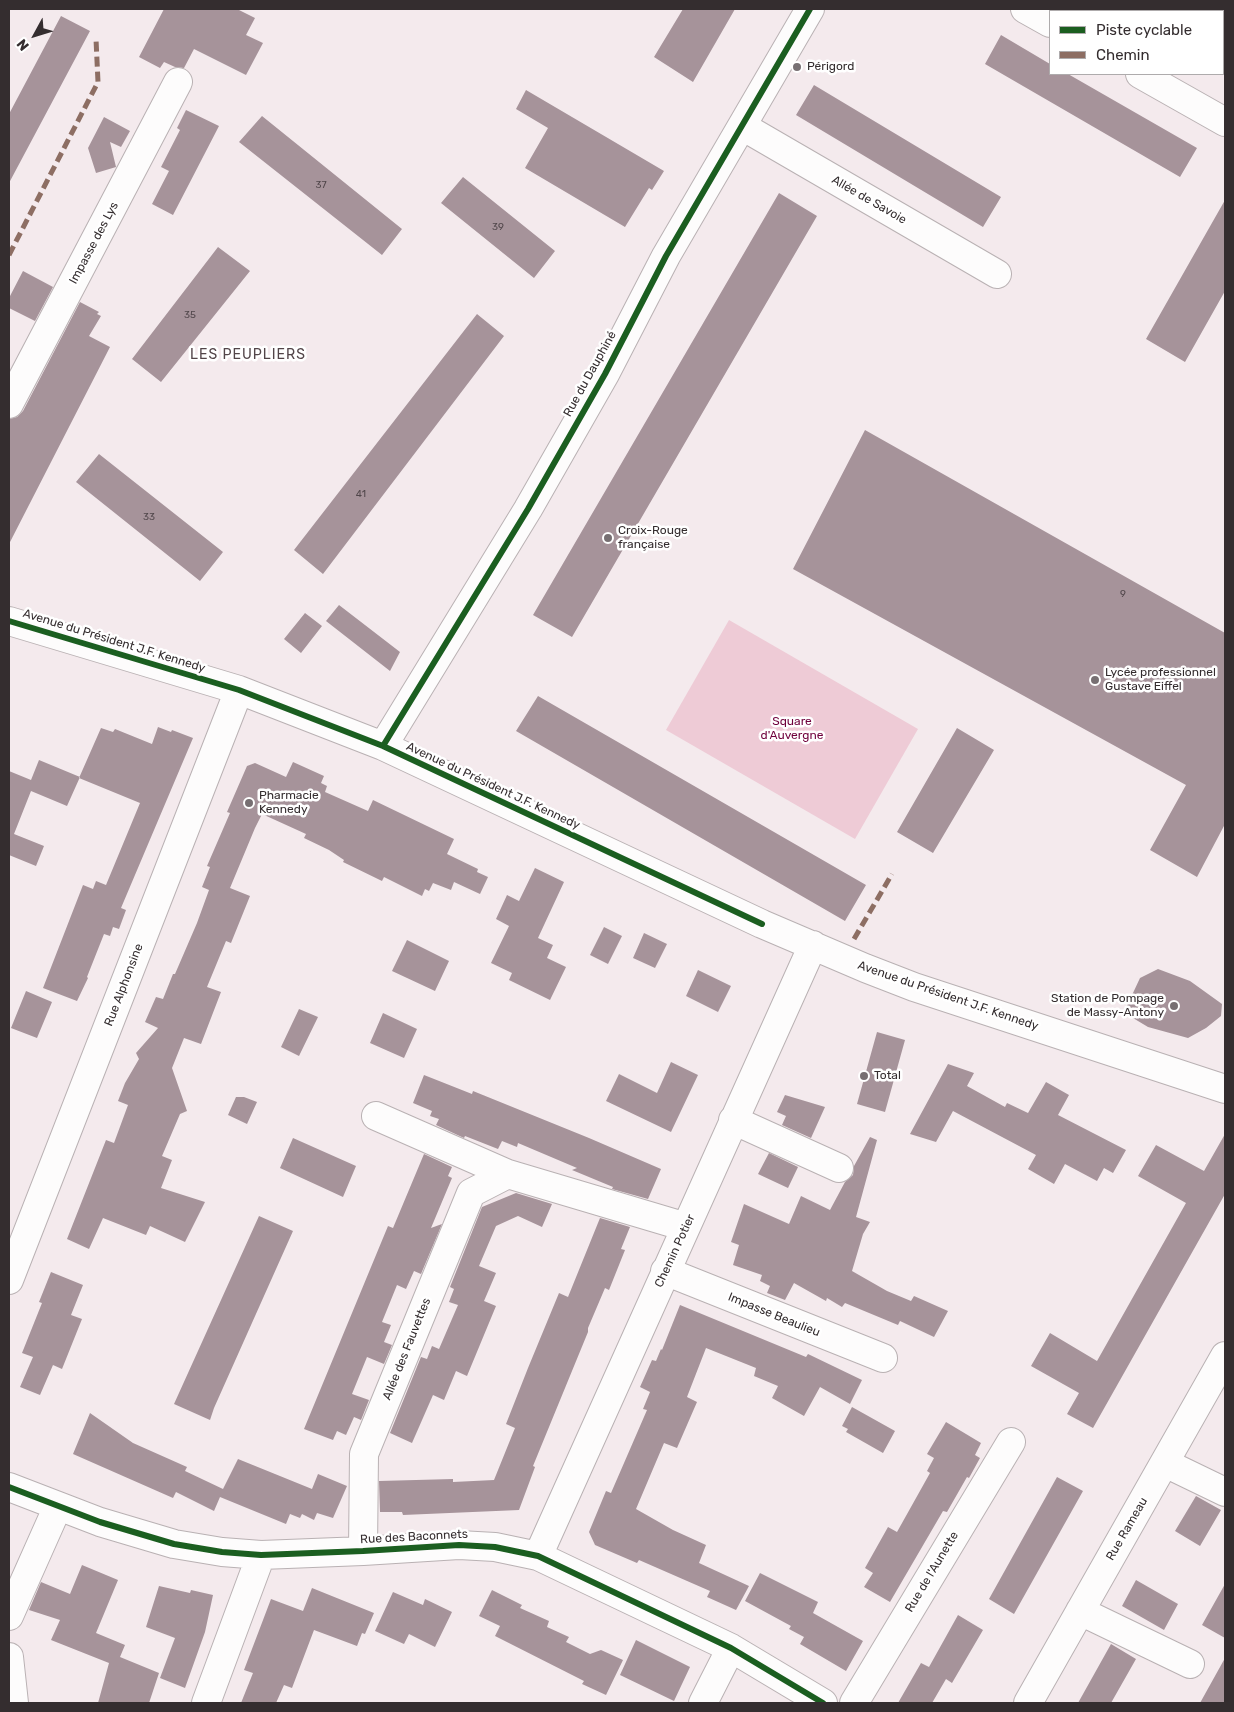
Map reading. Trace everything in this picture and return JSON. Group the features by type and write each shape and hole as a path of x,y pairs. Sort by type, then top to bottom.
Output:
{"street":[{"name":"Rue du Dauphiné","path":"383,746 528,509 605,374 666,256 810,9"},
{"path":"1025,9 1049,22"},
{"path":"1142,75 1225,122"},
{"name":"Impasse des Lys","path":"9,404 178,82"},
{"name":"Allée de Savoie","path":"742,126 997,274"},
{"name":"Avenue du Président J.F. Kennedy","path":"9,621 239,690 383,746 762,924 914,987 1224,1086"},
{"name":"Rue Alphonsine","path":"9,1280 239,690"},
{"name":"Chemin Potier","path":"538,1556 813,945"},
{"path":"376,1116 508,1174 686,1227"},
{"path":"733,1120 839,1168"},
{"name":"Allée des Fauvettes","path":"363,1551 364,1454 471,1193 508,1174"},
{"name":"Impasse Beaulieu","path":"665,1271 883,1358"},
{"name":"Rue Rameau","path":"1028,1703 1225,1356"},
{"name":"Rue de l'Aunette","path":"854,1703 1011,1442"},
{"path":"1165,1463 1225,1492"},
{"name":"Rue des Baconnets","path":"9,1487 100,1522 174,1544 222,1552 261,1555 458,1545 495,1547 538,1556 731,1648 823,1703"},
{"path":"9,1616 58,1506"},
{"path":"206,1703 261,1555"},
{"path":"1080,1611 1190,1664"},
{"path":"704,1703 731,1648"},
{"path":"9,1657 14,1703"}],"green space":[{"name":"Square d'Auvergne","path":"729,620 918,729 855,839 666,730"}],"building":[{"path":"164,9 237,9 255,18 246,35 263,43 246,75 194,49 184,68 175,67 164,62 160,68 139,57"},
{"path":"683,9 735,9 693,82 654,57"},
{"path":"61,16 90,31 9,183 9,114"},
{"path":"1001,35 1049,63 1049,75 1070,75 1197,148 1180,177 985,64"},
{"path":"814,85 1001,197 983,227 796,115"},
{"path":"526,90 664,171 652,190 649,188 625,227 525,168 548,128 516,109"},
{"path":"186,110 219,126 173,215 152,204 169,171 161,167 180,130 177,128"},
{"path":"262,116 402,229 382,255 239,142"},
{"path":"104,117 130,131 121,147 110,142 116,167 96,173 88,148"},
{"path":"463,177 555,251 534,278 441,203"},
{"path":"779,193 817,216 572,637 533,615"},
{"path":"1225,200 1225,291 1185,362 1146,339"},
{"path":"218,247 250,271 161,382 132,359"},
{"path":"23,271 53,287 35,321 9,308 9,298"},
{"path":"80,302 99,312 97,314 101,316 89,336 110,347 9,544 9,419 17,417 23,411"},
{"path":"477,314 504,336 323,574 294,550"},
{"path":"865,430 1225,633 1225,824 1197,877 1150,850 1186,785 793,569"},
{"path":"99,454 223,552 200,581 76,482"},
{"path":"339,605 400,652 390,671 326,621"},
{"path":"305,613 322,626 301,653 284,639"},
{"path":"538,696 866,885 845,921 516,731"},
{"path":"158,727 193,738 121,908 126,910 119,929 113,927 110,936 104,934 88,978 77,1001 43,988 83,885 93,889 96,881 106,885 140,803 79,778 101,728 113,732 115,729 152,744"},
{"path":"957,728 994,750 933,853 897,832"},
{"path":"39,760 80,777 67,806 31,791 14,834 44,846 36,866 9,855 9,771 31,780"},
{"path":"293,762 324,776 321,783 327,786 325,792 368,811 373,800 454,839 447,854 478,869 477,872 488,877 480,894 454,882 451,890 433,883 429,891 425,889 422,896 384,877 382,881 343,862 344,860 329,850 304,838 306,834 262,814 230,888 250,896 231,943 226,941 207,987 221,992 201,1044 184,1038 172,1068 187,1111 180,1114 162,1156 172,1160 161,1188 205,1202 185,1242 150,1226 146,1235 103,1218 89,1249 67,1239 106,1140 114,1143 128,1105 118,1101 125,1083 139,1059 136,1053 158,1028 145,1022 156,997 163,999 197,923 209,890 202,887 210,867 207,866 230,813 227,812 247,766 255,763 286,777"},
{"path":"535,868 564,882 538,938 553,945 547,958 566,967 550,1000 509,980 512,973 491,963 509,926 496,919 507,895 519,901"},
{"path":"604,927 622,936 608,964 590,955"},
{"path":"644,933 667,944 655,968 633,958"},
{"path":"407,940 449,961 435,991 392,971"},
{"name":"Station de Pompage de Massy-Antony","path":"1158,969 1190,981 1222,1004 1221,1016 1206,1028 1188,1038 1148,1027 1133,1018 1126,1008 1140,978"},
{"path":"698,970 731,986 718,1012 686,996"},
{"path":"26,991 52,1002 37,1038 11,1028"},
{"path":"299,1009 318,1017 299,1056 281,1047"},
{"path":"383,1013 417,1029 404,1058 370,1043"},
{"path":"877,1032 905,1040 885,1112 857,1104"},
{"path":"671,1062 698,1075 671,1132 606,1101 619,1074 657,1093"},
{"path":"948,1064 974,1073 967,1086 1005,1107 1007,1103 1028,1113 1046,1082 1069,1095 1058,1115 1126,1150 1113,1173 1104,1168 1097,1181 1065,1164 1054,1184 1028,1169 1036,1155 953,1111 936,1142 910,1134"},
{"path":"424,1075 472,1094 473,1091 661,1169 648,1199 612,1189 613,1187 572,1170 577,1168 518,1143 517,1147 502,1141 498,1149 465,1136 464,1138 436,1125 439,1119 430,1116 432,1111 413,1103"},
{"path":"785,1095 825,1107 811,1138 782,1125 786,1116 777,1112"},
{"path":"236,1097 244,1097 257,1102 247,1124 228,1115"},
{"path":"1225,1134 1225,1194 1093,1428 1067,1414 1079,1393 1031,1366 1050,1333 1097,1361 1186,1203 1138,1176 1156,1145 1204,1171"},
{"path":"870,1137 877,1140 856,1217 870,1222 863,1234 852,1271 887,1291 911,1301 914,1296 948,1311 934,1337 900,1321 898,1325 845,1303 842,1307 827,1298 826,1301 794,1283 785,1300 767,1293 770,1286 760,1281 762,1275 733,1265 739,1245 731,1242 744,1204 789,1224 801,1196 830,1210 845,1182 853,1175 854,1166"},
{"path":"293,1138 356,1166 343,1197 280,1168"},
{"path":"769,1153 798,1167 788,1188 758,1174"},
{"path":"424,1154 452,1167 448,1176 452,1178 431,1228 442,1224 421,1274 414,1271 406,1289 397,1285 382,1322 391,1325 384,1342 392,1345 384,1364 367,1357 352,1394 369,1400 361,1420 354,1417 346,1435 337,1431 333,1440 304,1429 388,1226 393,1228"},
{"path":"516,1193 552,1204 542,1227 518,1216 496,1226 479,1266 496,1273 484,1301 496,1306 467,1376 456,1371 444,1400 433,1395 412,1443 390,1433 421,1357 427,1359 432,1346 439,1349 458,1305 449,1302 454,1289 450,1287 482,1207"},
{"path":"259,1216 293,1231 210,1420 174,1404"},
{"path":"600,1218 630,1227 621,1249 625,1250 609,1290 605,1288 588,1328 533,1466 535,1467 519,1510 403,1515 402,1512 380,1512 379,1481 453,1479 453,1482 494,1480 515,1428 506,1424 528,1368 559,1293 568,1297"},
{"path":"51,1272 83,1285 71,1315 82,1319 62,1369 53,1365 40,1395 20,1387 33,1357 22,1353 42,1303 39,1302"},
{"path":"680,1305 806,1357 808,1354 862,1380 850,1404 820,1387 804,1416 772,1398 778,1386 754,1376 756,1368 706,1348 687,1397 697,1402 677,1448 664,1443 636,1509 673,1530 706,1545 699,1563 749,1586 736,1610 707,1597 710,1591 639,1560 637,1563 595,1545 589,1532 606,1491 611,1493 647,1410 643,1409 650,1392 640,1387 652,1360 656,1361 662,1350"},
{"path":"852,1407 895,1431 883,1453 846,1432 848,1429 842,1426"},
{"path":"90,1413 133,1443 187,1467 185,1471 223,1489 238,1459 312,1489 318,1474 347,1486 333,1518 317,1513 314,1520 302,1514 300,1518 290,1514 286,1524 220,1497 214,1511 176,1492 173,1498 73,1454"},
{"path":"946,1422 981,1443 975,1455 980,1458 947,1512 943,1511 890,1602 864,1587 873,1573 865,1568 888,1527 897,1532 930,1473 927,1471 934,1458 927,1454"},
{"path":"1057,1477 1083,1491 1014,1614 989,1599"},
{"path":"1196,1496 1221,1510 1200,1546 1175,1531"},
{"path":"82,1565 118,1580 96,1633 125,1645 120,1657 159,1673 149,1703 98,1703 109,1663 51,1640 60,1620 29,1610 41,1582 70,1594"},
{"path":"760,1573 818,1602 813,1613 863,1641 846,1671 800,1644 804,1637 789,1629 791,1626 745,1601"},
{"path":"1136,1580 1178,1604 1164,1630 1122,1606"},
{"path":"1225,1584 1225,1638 1202,1625"},
{"path":"159,1586 190,1593 191,1590 213,1595 205,1632 185,1688 160,1678 175,1638 146,1627"},
{"path":"312,1588 374,1613 365,1634 362,1633 357,1646 314,1630 292,1688 284,1685 276,1703 241,1703 253,1673 244,1670 271,1599 303,1611"},
{"path":"492,1590 522,1605 520,1608 549,1621 547,1627 569,1637 566,1642 590,1654 601,1650 623,1660 606,1695 582,1684 584,1681 495,1636 500,1626 479,1616"},
{"path":"393,1592 423,1605 425,1599 452,1612 435,1647 409,1634 404,1644 375,1631"},
{"path":"958,1615 983,1630 952,1683 946,1679 932,1703 898,1703 921,1663 929,1667"},
{"path":"636,1640 690,1667 674,1701 620,1675"},
{"path":"1111,1644 1136,1659 1111,1703 1078,1703"},
{"path":"1225,1658 1225,1703 1200,1703"}],"marked path":[{"path":"9,255 98,82 96,39"},
{"path":"854,939 892,874"}],"cycle path":[{"path":"383,746 528,509 605,374 666,256 810,9"},
{"path":"9,621 239,690 383,746 762,924"},
{"path":"9,1487 100,1522 174,1544 222,1552 261,1555 459,1545 495,1547 538,1556 731,1648 823,1703"}],"place":[{"name":"Périgord","path":"797,67"},
{"name":"Croix-Rouge française","path":"608,538"},
{"name":"Lycée professionnel Gustave Eiffel","path":"1095,680"},
{"name":"Pharmacie Kennedy","path":"249,803"},
{"name":"Station de Pompage de Massy-Antony","path":"1174,1006"},
{"name":"Total","path":"864,1076"}],"district":[{"name":"LES PEUPLIERS","path":"248,355"}]}
